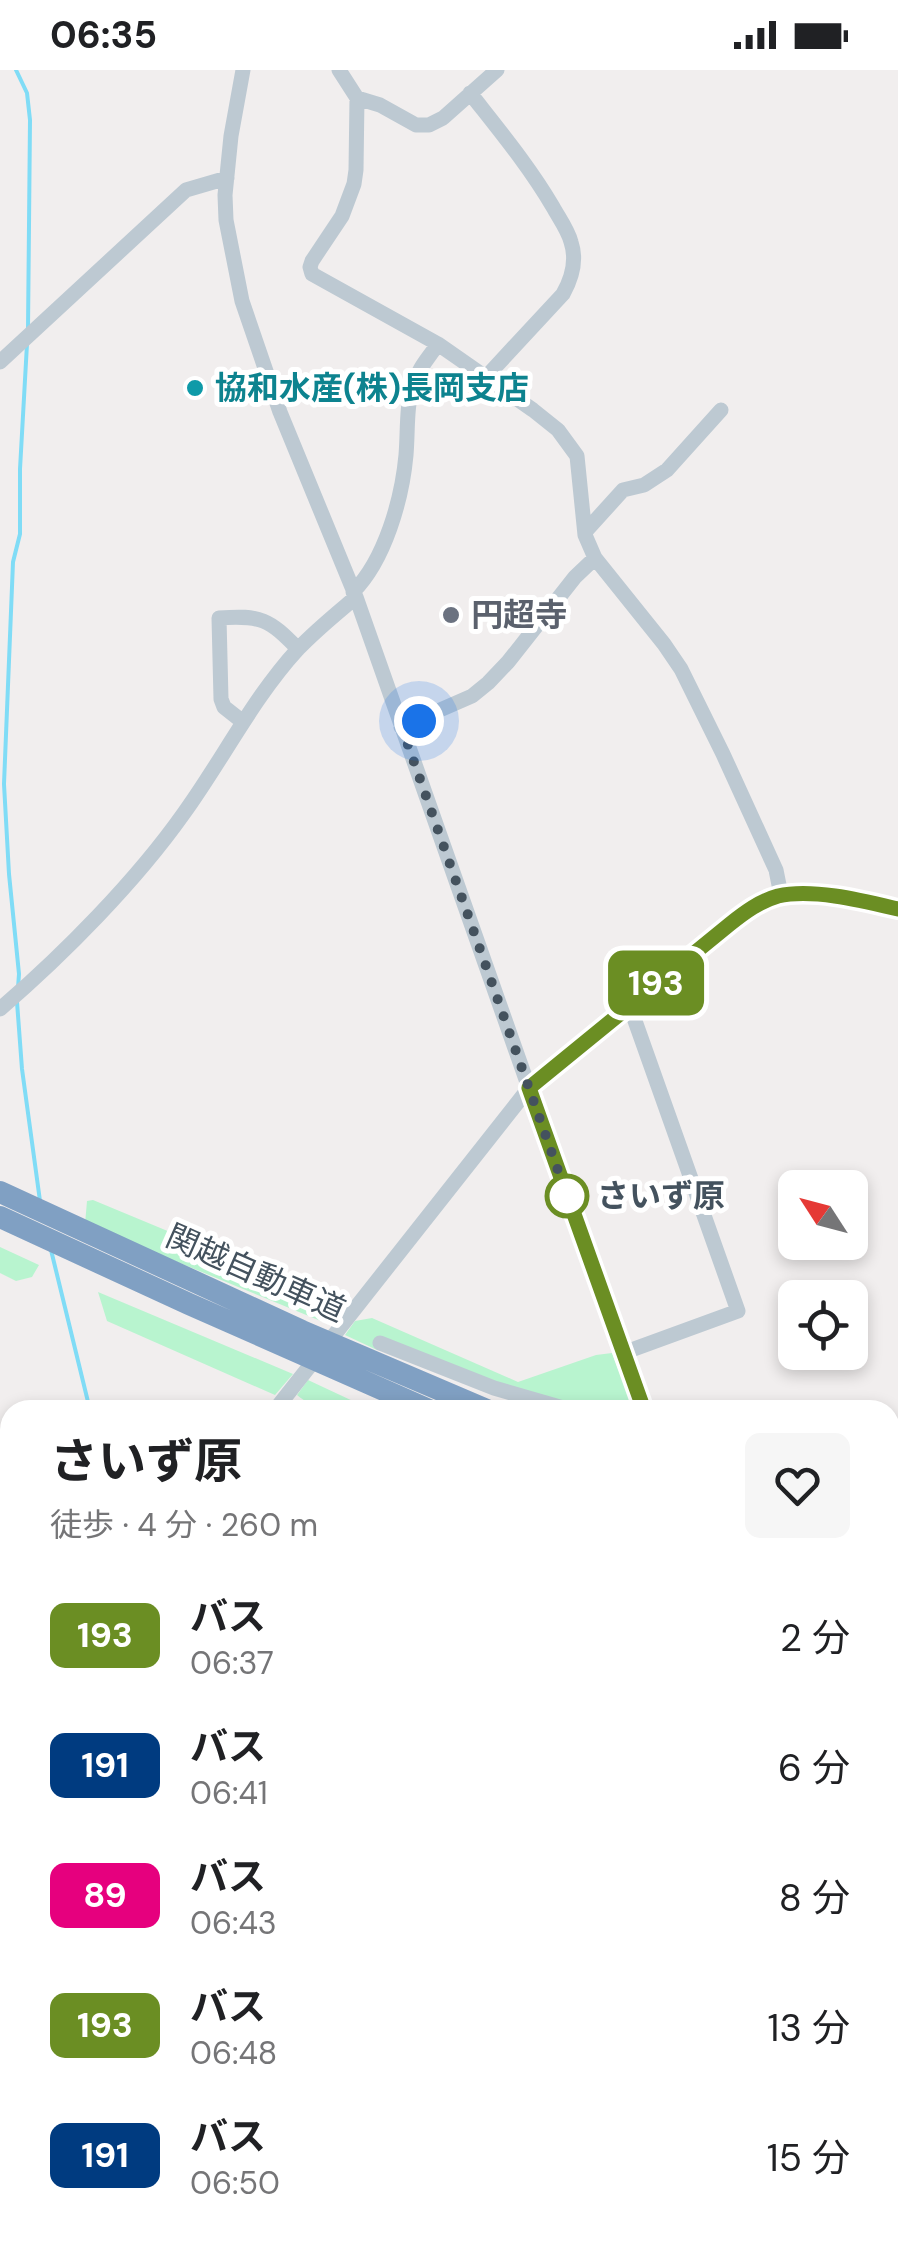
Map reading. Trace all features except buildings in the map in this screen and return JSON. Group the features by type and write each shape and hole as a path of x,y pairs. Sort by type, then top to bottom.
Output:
{"highway":[{"name":"関越自動車道","path":"0,1192 295,1339"},
{"name":"関越自動車道","path":"0,1217 107,1266 344,1360 458,1400"},
{"name":"関越自動車道","path":"344,1360 412,1400"}],"main road":[{"path":"640,1400 529,1088 752,907 781,895 800,894 833,896 898,909"}],"street":[{"path":"243,70 231,136 226,220 242,301 280,412 354,595 529,1088 283,1400"},
{"path":"340,70 357,98 354,184 342,216 310,267 312,274 438,344 533,410 570,444 580,469 586,532 595,558 680,669 776,870 781,895"},
{"path":"357,98 380,104 421,126 435,123 497,70"},
{"path":"470,94 545,194 571,239 574,253 563,294 486,377"},
{"path":"3,354 186,190 227,178"},
{"path":"0,1009 34,980 160,845 298,649 354,595 370,571 403,483 409,401 420,369 438,344"},
{"path":"586,532 622,490 644,485 667,470 721,410"},
{"path":"402,728 472,696 488,683 595,558"},
{"path":"244,722 221,700 219,618 241,616 264,621 276,626 298,649"},
{"path":"623,1352 738,1311 629,1004"},
{"path":"380,1343 494,1388 535,1400"}],"green space":[{"path":"93,1200 326,1297 344,1310 333,1326 85,1224 87,1201"},
{"path":"0,1247 39,1265 32,1277 16,1281 0,1273"},
{"path":"98,1292 293,1374 275,1395 107,1321"},
{"path":"372,1318 518,1382 612,1353 630,1400 555,1400 391,1349 377,1350 345,1335 355,1321"},
{"path":"308,1380 351,1400 304,1400 297,1395"}],"waterway":[{"path":"16,70 27,93 30,120 28,330"},
{"path":"18,988 4,784 27,344"},
{"path":"17,1002 40,1201"},
{"path":"51,1250 88,1400"}],"bus line":[{"name":"193","path":"640,1400 529,1088 730,924 765,900 781,895 833,896 898,909"}],"place":[{"name":"協和水産(株)長岡支店","path":"195,388"},
{"name":"円超寺","path":"451,615"},
{"name":"さいず原","path":"567,1196"}],"route":[{"path":"419,721 402,728 567,1196"}]}
